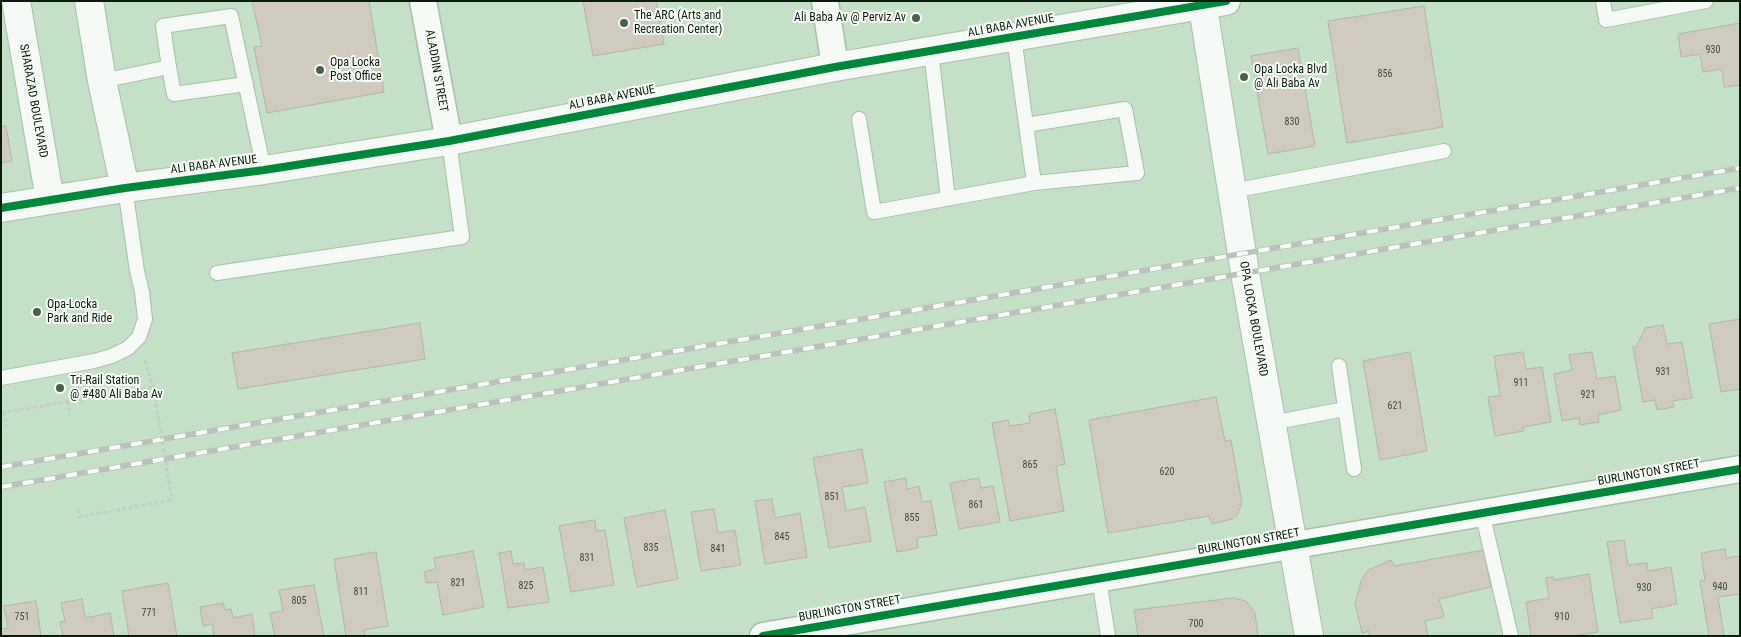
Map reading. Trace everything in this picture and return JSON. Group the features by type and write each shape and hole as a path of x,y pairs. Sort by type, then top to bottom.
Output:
{"street":[{"name":"SHARAZAD BOULEVARD","path":"16,1 50,200"},
{"path":"89,1 102,81 125,188"},
{"name":"ALADDIN STREET","path":"423,1 449,141"},
{"path":"825,1 835,67"},
{"name":"ALI BABA AVENUE","path":"1,208 449,141 835,67 1210,3"},
{"name":"OPA LOCKA BOULEVARD","path":"1210,3 1232,191 1309,636"},
{"name":"BURLINGTON STREET","path":"763,636 1740,469"}],"lane":[{"path":"1603,1 1606,20 1706,1"},
{"path":"246,84 174,94 168,67 163,26 231,16 246,84 264,170"},
{"path":"1014,36 1034,183"},
{"path":"931,51 948,198"},
{"path":"102,81 168,67"},
{"path":"859,119 874,212 1034,183 1137,173 1125,109 1026,125"},
{"path":"217,273 462,237 449,141"},
{"path":"1232,191 1444,151"},
{"path":"1,378 94,362 128,348 139,337 145,319 125,188"},
{"path":"1338,366 1354,468"},
{"path":"1271,423 1345,410"},
{"path":"1482,512 1511,636"},
{"path":"1099,579 1108,636"}],"path":[{"path":"78,510 79,516 172,500 153,387 145,360 128,348"},
{"path":"7,427 3,413 153,387"},
{"path":"68,401 70,416"}],"building":[{"name":"Opa Locka Post Office","path":"252,1 369,1 384,92 267,113 254,47 262,46"},
{"name":"The ARC (Arts and Recreation Center)","path":"583,1 656,1 664,44 593,56"},
{"path":"1424,6 1443,127 1347,143 1328,21"},
{"path":"1740,23 1740,85 1724,87 1722,69 1703,72 1700,54 1681,57 1678,34"},
{"path":"1298,48 1315,146 1268,154 1251,56"},
{"path":"1,126 6,126 12,161 1,163"},
{"path":"1740,319 1740,389 1721,392 1709,324"},
{"path":"420,323 425,359 238,389 232,353"},
{"path":"1663,325 1667,344 1682,342 1692,398 1673,401 1674,407 1657,410 1655,400 1643,402 1633,347 1636,347 1645,328"},
{"path":"1410,352 1427,451 1380,460 1363,361"},
{"path":"1523,352 1526,369 1542,367 1551,422 1523,427 1523,431 1495,436 1488,397 1500,396 1494,356"},
{"path":"1592,352 1597,379 1615,376 1621,410 1598,415 1599,422 1580,425 1579,418 1562,421 1554,374 1572,370 1569,355"},
{"path":"1216,397 1225,441 1231,440 1242,503 1237,515 1232,519 1212,524 1209,516 1108,533 1089,420"},
{"path":"1055,409 1065,464 1056,466 1064,511 1010,521 992,423 1008,420 1009,426 1030,423 1029,414"},
{"path":"862,449 868,483 842,487 846,511 865,507 871,541 829,548 813,458"},
{"path":"906,478 907,489 919,486 922,502 931,501 937,535 917,538 918,548 897,552 884,482"},
{"path":"979,478 981,488 993,486 1000,522 959,529 950,483"},
{"path":"772,499 775,518 800,513 807,557 765,564 755,501"},
{"path":"714,509 718,533 735,530 741,565 701,571 691,512"},
{"path":"665,510 678,579 637,587 624,518"},
{"path":"595,520 596,531 605,530 614,585 571,592 559,526"},
{"path":"1624,540 1628,565 1647,563 1648,571 1671,567 1677,604 1651,609 1653,618 1620,623 1607,542"},
{"path":"1725,549 1726,558 1740,556 1740,594 1718,597 1724,636 1709,636 1700,581 1705,580 1701,553"},
{"path":"1484,550 1491,587 1439,599 1444,617 1425,621 1428,636 1369,636 1369,631 1362,633 1355,604 1361,581 1368,570 1391,560 1394,566"},
{"path":"473,551 484,607 443,615 437,582 426,583 424,572 436,569 434,558"},
{"path":"511,551 513,564 524,563 525,570 543,567 549,602 508,608 499,553"},
{"path":"376,552 388,626 364,630 365,636 346,636 334,559"},
{"path":"1589,574 1598,632 1572,636 1531,636 1526,602 1549,598 1546,578 1553,577 1554,580"},
{"path":"168,583 177,636 129,636 122,591"},
{"path":"314,585 324,636 275,636 270,613 283,611 279,590"},
{"path":"1233,598 1246,601 1255,613 1258,636 1138,636 1134,610"},
{"path":"82,599 85,618 110,613 114,636 63,636 60,622 65,621 61,603"},
{"path":"36,601 41,636 1,636 1,629 8,628 4,606"},
{"path":"223,603 225,610 231,609 233,618 252,614 255,636 214,636 212,624 203,626 200,607"}],"railway":[{"path":"1,467 1740,168"},
{"path":"1,487 1740,188"}],"cycle path":[{"path":"1,208 449,141 835,67 1226,1"},
{"path":"763,636 1740,469"}],"place":[{"name":"Ali Baba Av @ Perviz Av","path":"916,18"},
{"name":"The ARC (Arts and Recreation Center)","path":"624,23"},
{"name":"Opa Locka Post Office","path":"320,70"},
{"name":"Opa Locka Blvd @ Ali Baba Av","path":"1244,77"},
{"name":"Opa-Locka Park and Ride","path":"37,312"},
{"name":"Tri-Rail Station @ #480 Ali Baba Av","path":"60,388"}]}
